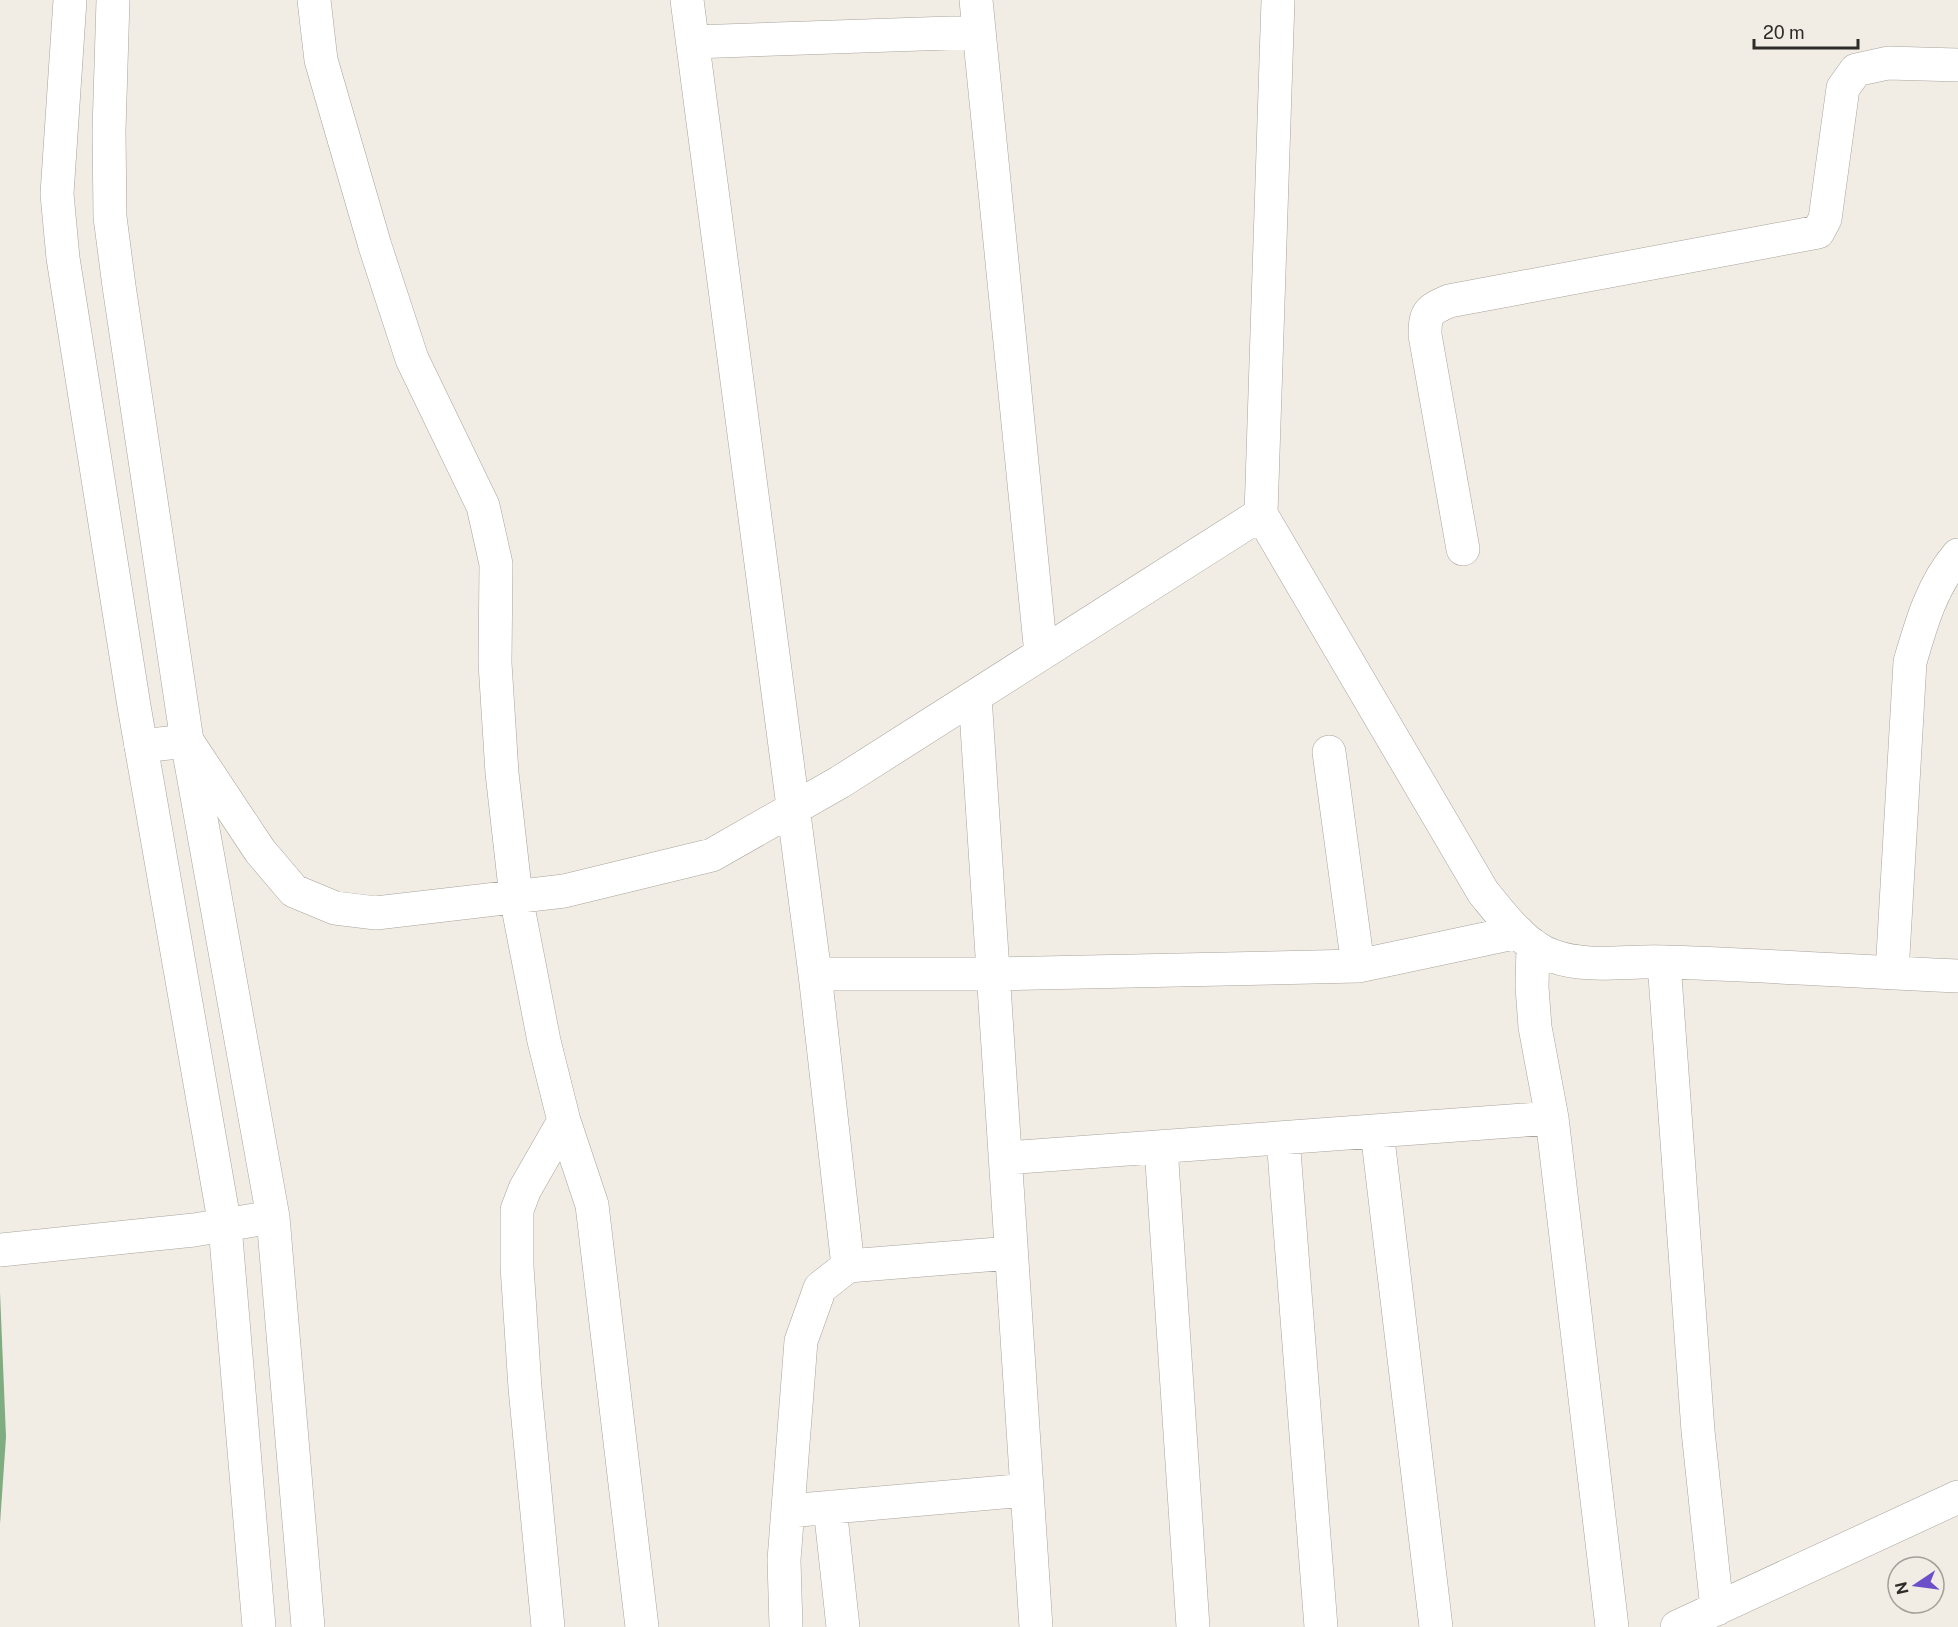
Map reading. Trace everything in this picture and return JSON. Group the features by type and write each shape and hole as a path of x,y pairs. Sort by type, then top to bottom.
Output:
{"street":[{"path":"70,0 57,194 63,258 141,746 209,1228 259,1627"},
{"path":"113,0 109,131 110,217 120,298 187,741 273,1217 308,1627"},
{"path":"314,0 321,60 375,246 412,359 483,506 496,564 497,685 502,773 516,897 544,1041 564,1121 592,1205 642,1627"},
{"path":"687,0 794,808 848,1266"},
{"path":"976,0 1041,654"},
{"path":"1278,0 1261,514 1483,892 1526,938 1552,956 1587,963 1664,962 1958,976"},
{"path":"693,42 979,32"},
{"path":"1463,549 1425,335 1425,319 1433,308 1449,301 1818,232 1825,219 1843,88 1856,70 1888,63 1958,65"},
{"path":"187,741 260,851 294,891 335,908 376,913 564,891 712,855 840,782 1261,514"},
{"path":"1892,973 1910,662 1924,615 1945,571 1958,555"},
{"path":"975,696 1036,1627"},
{"path":"141,746 187,741"},
{"path":"1329,752 1358,966"},
{"path":"815,974 993,974 1358,966 1526,938"},
{"path":"1526,938 1535,1027 1552,1118 1612,1627"},
{"path":"1664,962 1698,1431 1717,1609"},
{"path":"1005,1158 1552,1118"},
{"path":"548,1627 525,1388 517,1266 517,1210 525,1189 564,1121"},
{"path":"1377,1131 1436,1627"},
{"path":"1284,1138 1321,1627"},
{"path":"1161,1147 1193,1627"},
{"path":"0,1250 209,1228 273,1217"},
{"path":"786,1627 784,1560 801,1341 820,1288 848,1266 1011,1253"},
{"path":"788,1511 1027,1490"},
{"path":"1677,1627 1958,1497"},
{"path":"830,1508 843,1627"}],"shaded area":[{"path":"0,1292 6,1437 0,1524"}]}
